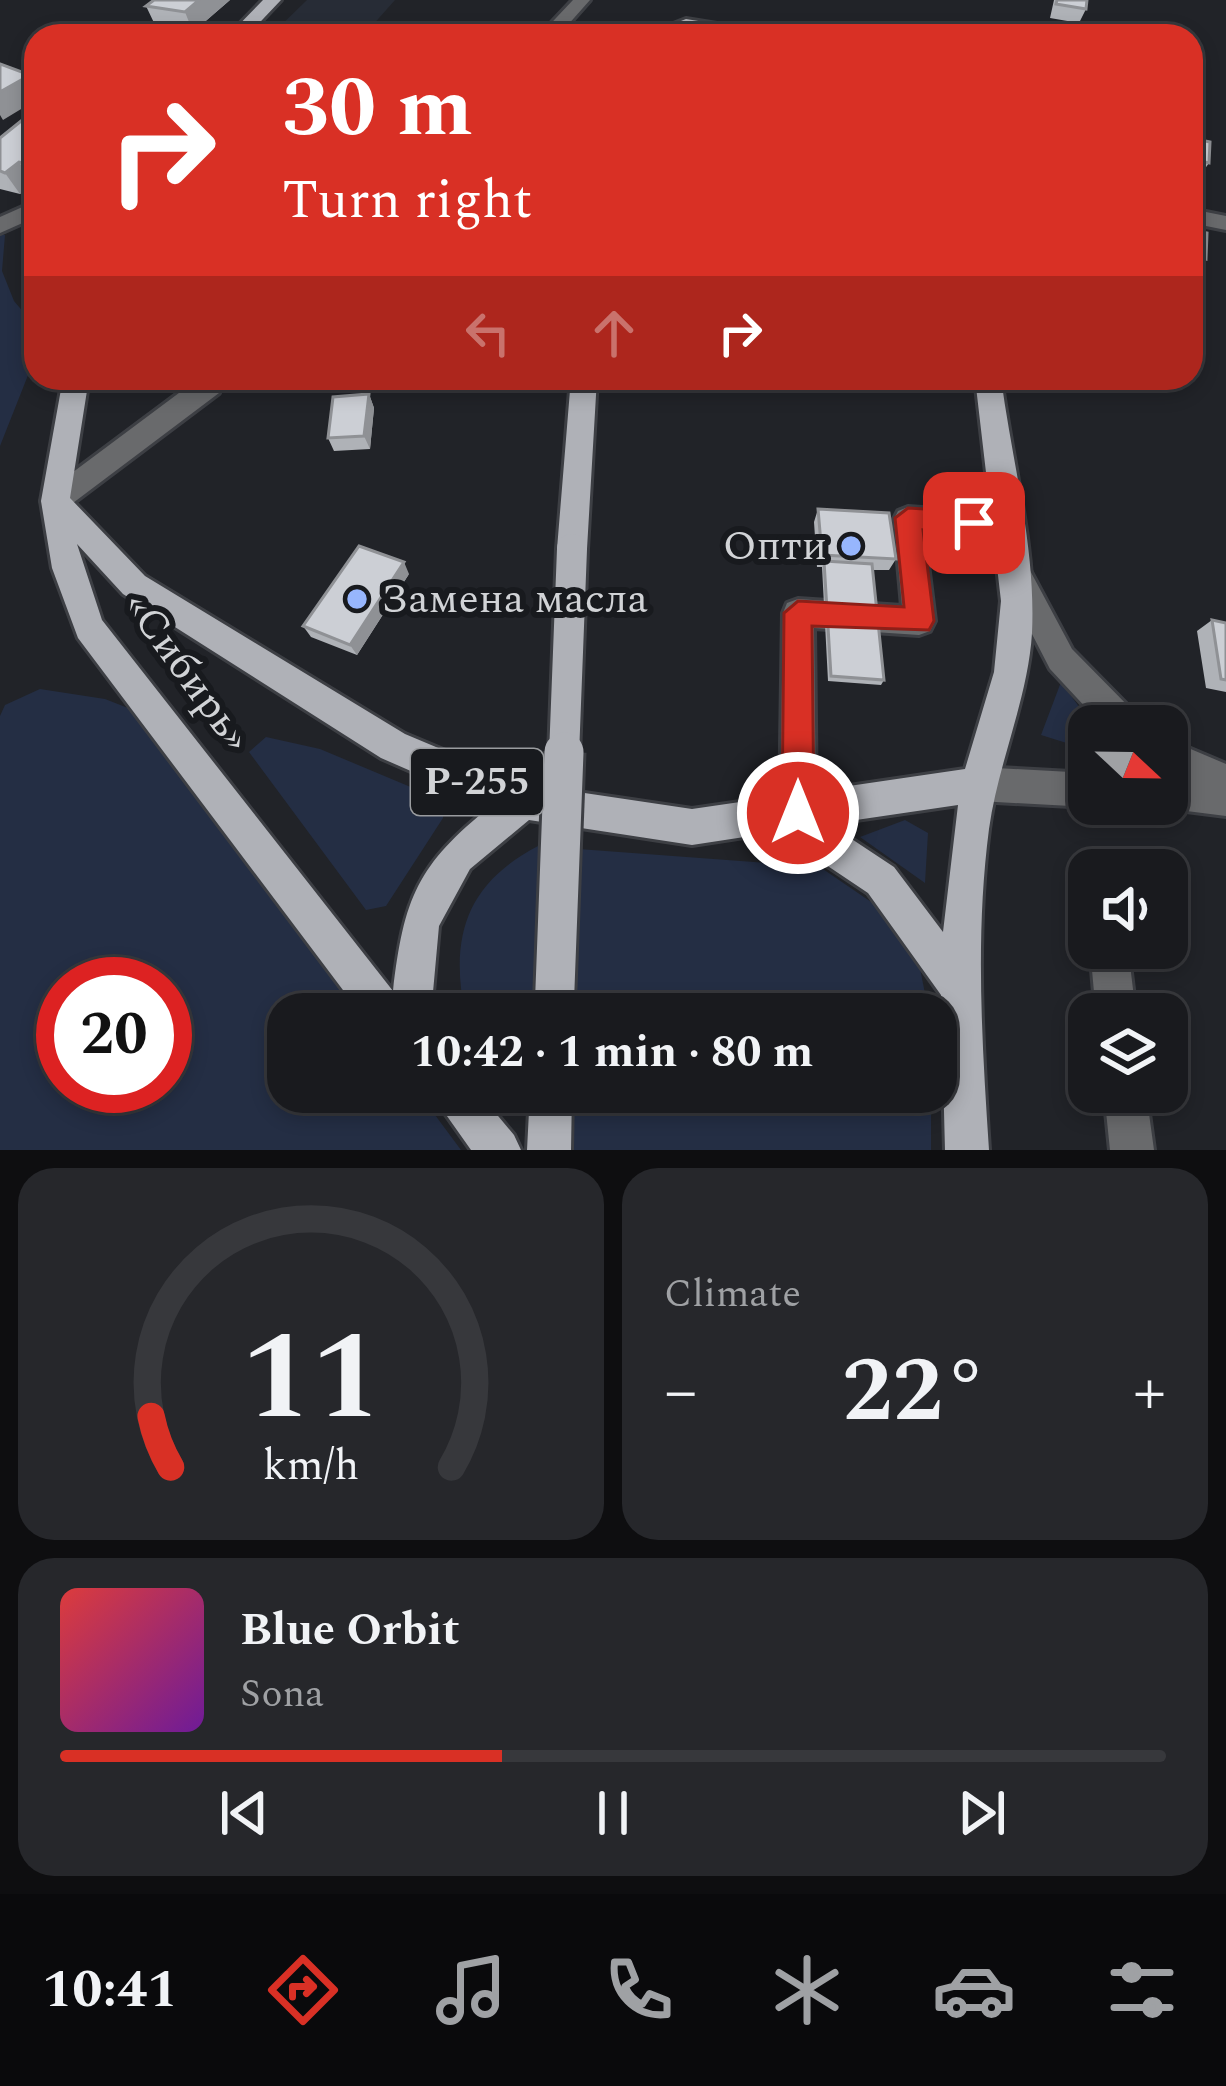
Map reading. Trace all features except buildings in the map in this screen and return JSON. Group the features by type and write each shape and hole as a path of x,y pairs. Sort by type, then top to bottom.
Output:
{"main road":[{"path":"249,24 273,0"},
{"path":"55,501 74,390"},
{"name":"Р-255","path":"555,993 572,549 583,390"},
{"path":"968,1150 958,985 979,784 1010,686 1015,572 990,390"},
{"name":"«Сибирь»","path":"55,501 134,585 393,746 524,802 692,827 979,784"},
{"name":"«Сибирь»","path":"55,501 67,568 88,628 370,993"},
{"path":"413,993 420,922 457,856 524,802"},
{"path":"790,814 881,880 958,985"},
{"path":"468,1113 499,1150"},
{"path":"549,1150 550,1113"}],"street":[{"path":"559,24 582,0"},
{"path":"55,501 205,390"},
{"path":"790,814 798,613 920,621 908,518 1007,526"},
{"path":"1015,572 1060,659 1105,705"},
{"path":"1188,765 1226,781"},
{"path":"979,784 1068,789"},
{"path":"1188,796 1226,798"},
{"path":"1128,1113 1132,1150"}],"shaded area":[{"path":"307,0 395,0 374,24 282,24"},
{"path":"0,234 5,235 2,271 24,313 24,385 0,446"},
{"path":"1061,682 1078,705 1068,705 1068,743 1041,735"},
{"path":"40,689 105,699 133,710 343,993 267,993 267,1113 434,1113 461,1150 0,1150 0,716 5,705"},
{"path":"266,737 320,749 444,801 443,818 386,906 366,910 249,752"},
{"path":"905,820 928,833 925,883 860,837"},
{"path":"538,846 820,867 877,906 917,953 925,993 462,993 460,961 468,916 479,896 513,861"},
{"path":"544,1113 931,1113 931,1150 571,1150"}],"place":[{"name":"Опти","path":"851,546"},
{"name":"Замена масла","path":"357,599"}],"route":[{"path":"798,813 798,613 920,621 908,518 974,523"}]}
